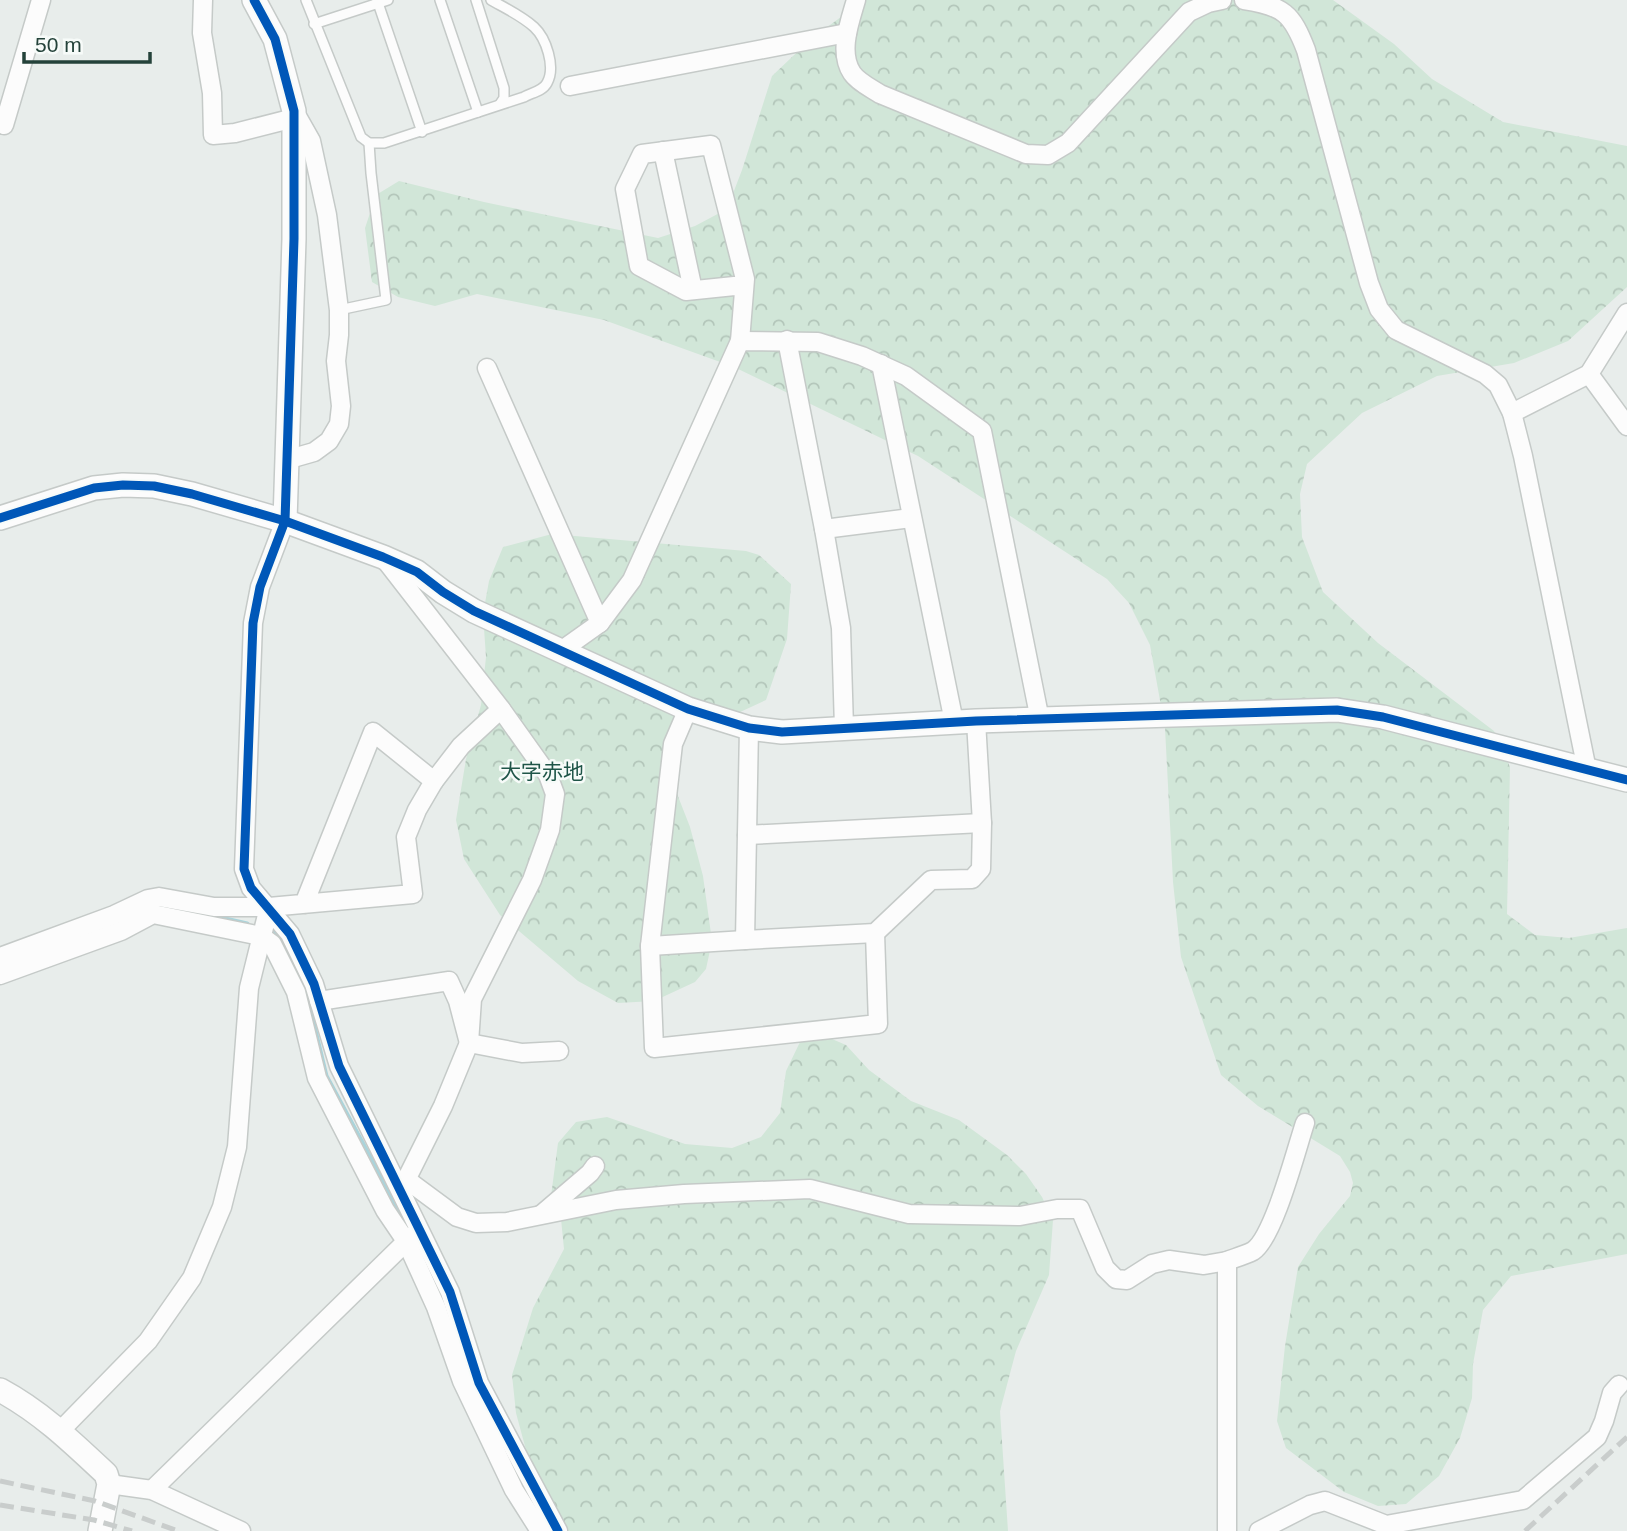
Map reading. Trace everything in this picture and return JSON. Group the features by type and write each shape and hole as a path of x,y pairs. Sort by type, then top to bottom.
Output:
{"street":[{"path":"4,125 41,0"},
{"path":"202,0 202,33 212,93 213,135 234,133 294,115"},
{"path":"254,0 275,39 294,115 294,239 285,522 260,587 253,623 244,869 251,888 290,934 314,984 339,1066 382,1157 404,1185 457,1217 477,1223 507,1222 616,1200 684,1194 810,1189 909,1214 1020,1216 1057,1209 1080,1209 1105,1268 1116,1279 1128,1280 1153,1264 1169,1260 1204,1265 1227,1261 1253,1250 1264,1238 1275,1213 1305,1123"},
{"path":"856,0 847,33 846,52 851,72 880,94 1026,154 1048,155 1068,143 1189,12 1208,2 1222,0"},
{"path":"1244,0 1267,4 1289,15 1297,27 1306,50 1369,283 1379,309 1396,330 1485,374 1498,385 1512,413 1587,770"},
{"path":"570,86 847,33"},
{"path":"286,460 314,452 329,440 339,425 341,406 336,361 339,310 327,215 311,141 294,115"},
{"path":"562,650 600,623 632,580 740,341 745,279 710,145 642,154 625,189 639,267 686,291 744,285"},
{"path":"663,151 693,290"},
{"path":"1512,413 1589,374 1627,313"},
{"path":"787,340 841,628 844,728"},
{"path":"740,341 818,342 881,364 906,376 982,431 1040,720"},
{"path":"650,946 875,933 932,880 972,879 981,869 982,823 965,721 911,518 881,364"},
{"path":"487,368 600,623"},
{"path":"1589,374 1627,426"},
{"path":"0,518 94,488 154,486 192,494 285,522 383,557 417,572 474,611 688,709 749,728 782,732 965,721 1337,710 1383,717 1627,780"},
{"path":"824,529 911,518"},
{"path":"383,557 501,709 548,775 555,794 550,830 532,880 472,999 469,1044 443,1106 404,1185 412,1236 462,1381 514,1490 540,1531"},
{"path":"0,957 114,915 148,899 172,899 214,907 269,907 413,894 406,837 417,810 461,746 501,709"},
{"path":"688,709 673,744 650,946 654,1048 878,1024 875,933"},
{"path":"745,940 749,728"},
{"path":"304,904 373,732 435,781"},
{"path":"747,835 982,823"},
{"path":"60,1431 148,1341 192,1278 222,1207 237,1147 249,988 269,907"},
{"path":"0,975 121,931 153,914 261,936 272,944 296,992 317,1078 385,1210 412,1236 450,1293 479,1383 557,1531"},
{"path":"319,1001 449,981 458,1001 469,1044"},
{"path":"469,1044 522,1053 559,1051"},
{"path":"540,1216 595,1166"},
{"path":"152,1490 412,1236"},
{"path":"1227,1261 1227,1531"},
{"path":"1259,1531 1310,1505 1325,1501 1386,1525 1523,1500 1597,1437 1605,1421 1612,1393 1619,1385"},
{"path":"0,1391 21,1401 60,1431 106,1474 109,1484 100,1531"},
{"path":"109,1484 152,1490 241,1531"}],"lane":[{"path":"298,0 314,24"},
{"path":"306,0 354,123 361,137 369,143 384,143 422,132 541,89 548,82 550,67 544,38 532,25 491,0"},
{"path":"440,0 478,112"},
{"path":"476,0 504,88 504,98 500,105"},
{"path":"314,24 381,1 422,132"},
{"path":"339,310 386,300 369,143"}],"green space":[{"path":"864,0 1333,0 1394,44 1432,79 1503,122 1627,146 1627,287 1568,341 1514,363 1437,376 1362,413 1307,464 1300,494 1302,537 1323,592 1378,643 1494,731 1510,767 1507,914 1535,935 1569,938 1627,928 1627,1254 1511,1276 1483,1310 1473,1364 1472,1398 1460,1438 1439,1476 1406,1504 1378,1506 1344,1492 1286,1448 1277,1421 1285,1346 1298,1267 1319,1234 1350,1196 1353,1183 1340,1156 1258,1106 1221,1075 1181,957 1173,882 1165,728 1150,645 1129,603 1107,579 918,456 734,367 604,320 477,294 435,306 398,297 372,282 365,228 376,195 399,181 484,202 658,238 695,226 727,209 772,76 811,39"},
{"path":"552,534 746,551 759,555 791,584 787,639 766,700 738,713 703,719 680,729 674,786 690,827 703,876 712,941 706,969 695,982 654,1001 618,1003 578,981 500,915 464,859 456,820 466,759 481,705 486,657 483,614 489,581 503,547"},
{"path":"818,1033 846,1045 869,1070 911,1101 959,1120 1007,1155 1026,1174 1042,1197 1053,1220 1049,1275 1016,1351 1000,1411 1008,1531 565,1531 526,1450 516,1413 512,1375 533,1308 564,1249 561,1219 551,1196 558,1143 576,1122 607,1117 685,1144 732,1148 761,1137 780,1113 786,1071 800,1042"}],"waterway":[{"path":"199,913 247,924"},
{"path":"275,931 305,989 326,1076 405,1222"},
{"path":"419,1248 443,1303"},
{"path":"502,1445 525,1492"}],"railway":[{"path":"1525,1531 1627,1437"},
{"path":"0,1481 95,1501 178,1531"},
{"path":"0,1505 94,1520 132,1531"}],"cycle path":[{"path":"254,0 275,39 294,111 294,239 285,521 260,587 253,623 244,869 251,888 290,934 314,984 339,1066 450,1292 479,1383 558,1531"},
{"path":"0,518 94,488 154,486 192,494 285,521 383,557 417,572 474,611 688,709 749,728 782,732 976,721 1337,710 1383,717 1627,780"}],"district":[{"name":"大字赤地","path":"542,771"}]}
